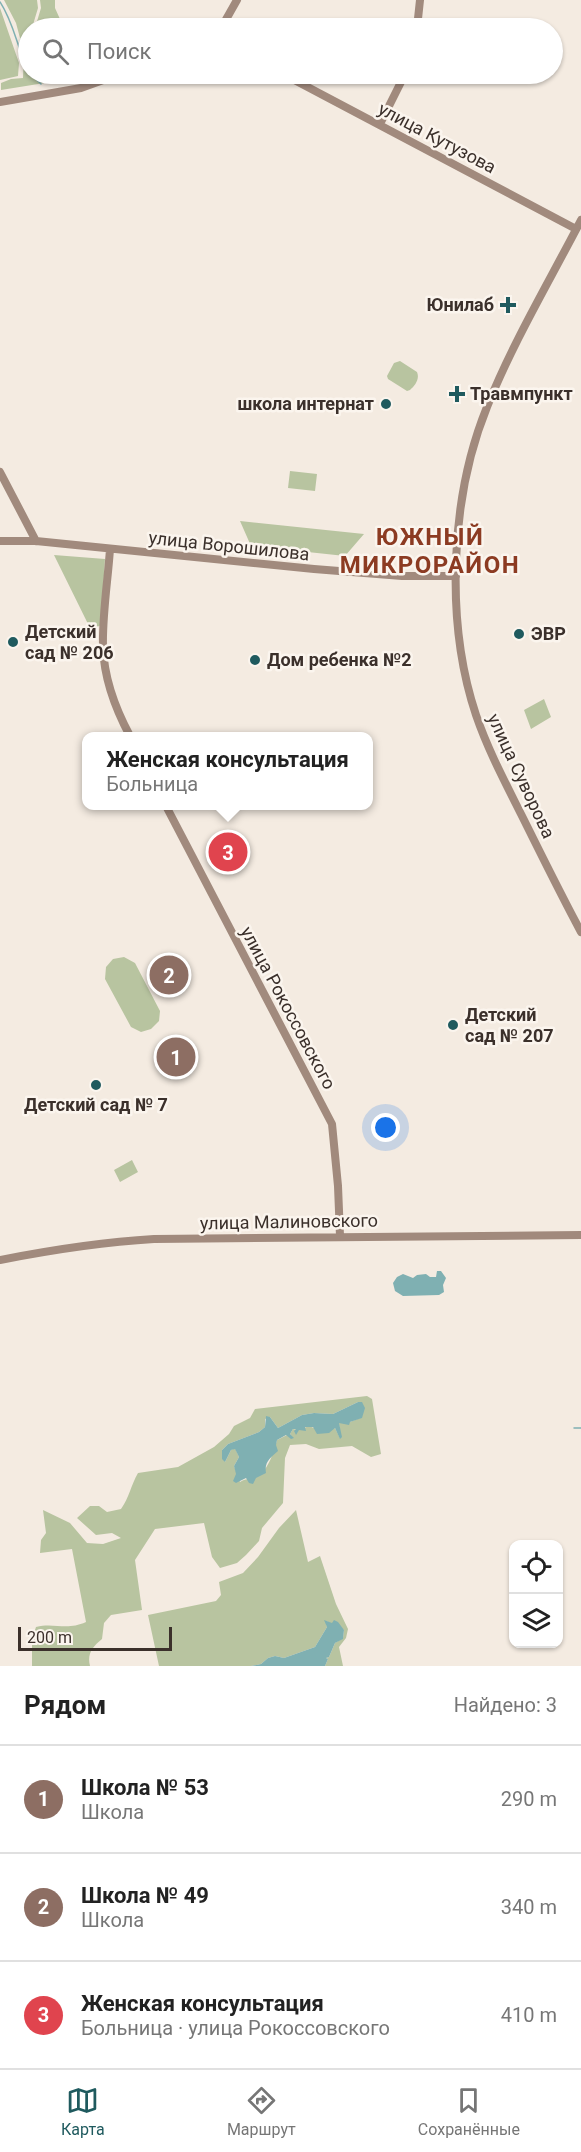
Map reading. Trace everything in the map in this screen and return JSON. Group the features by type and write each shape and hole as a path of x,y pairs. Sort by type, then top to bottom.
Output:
{"street":[{"path":"227,18 237,0"},
{"path":"418,18 420,0"},
{"path":"0,102 92,84"},
{"name":"улица Кутузова","path":"302,84 576,229"},
{"path":"380,124 400,84"},
{"name":"улица Суворова","path":"581,220 506,364 486,408 470,463 458,526 456,576 457,627 464,672 476,715 496,764 581,932"},
{"path":"0,472 36,541"},
{"name":"улица Ворошилова","path":"0,541 36,541 402,576 456,576"},
{"path":"110,549 103,647 108,681 128,732"},
{"name":"улица Рокоссовского","path":"168,810 332,1124 340,1236"},
{"name":"улица Малиновского","path":"0,1260 144,1239 581,1235"}],"green space":[{"path":"4,0 37,0 38,8 35,18 18,18 18,30"},
{"path":"40,0 55,0 55,8 60,18 38,18 41,8"},
{"path":"0,8 18,60 18,76 0,80"},
{"path":"18,78 18,84 38,84 1,90 1,83"},
{"path":"400,361 418,375 415,384 407,391 387,376 394,363"},
{"path":"290,471 317,474 315,491 288,488"},
{"path":"240,521 364,534 345,556 251,546"},
{"path":"54,555 105,559 101,625 91,630"},
{"path":"544,699 551,717 531,729 524,710"},
{"path":"124,957 135,963 160,1011 159,1021 151,1029 141,1032 131,1027 105,979 106,967 113,959"},
{"path":"132,1160 138,1172 120,1182 114,1170"},
{"path":"367,1396 372,1399 381,1454 371,1457 352,1446 319,1449 306,1444 290,1445 285,1458 283,1503 262,1528 259,1541 237,1563 220,1568 212,1557 204,1523 155,1529 135,1560 142,1610 111,1615 104,1623 102,1639 91,1651 90,1666 32,1666 32,1639 36,1627 72,1626 86,1622 72,1549 40,1553 41,1540 46,1533 43,1510 70,1523 87,1543 103,1544 121,1538 112,1533 96,1535 77,1518 90,1506 99,1506 107,1512 121,1509 138,1473 178,1467 214,1447 229,1434 234,1426 250,1418 255,1409","holes":["358,1402 360,1418 339,1423 340,1438 335,1428 324,1432 309,1426 299,1430 293,1429 290,1434 293,1438 287,1435 277,1440 272,1456 263,1472 254,1478 240,1482 234,1466 239,1457 235,1448 231,1450 225,1462 222,1450 228,1444 259,1432 265,1427 265,1419 270,1417 278,1428 302,1415 333,1414"]},
{"path":"296,1510 308,1562 320,1556 336,1604 348,1629 346,1638 339,1647 343,1666 325,1666 328,1659 326,1658 329,1657 335,1643 343,1638 344,1630 326,1621 327,1627 315,1647 284,1658 275,1656 261,1664 251,1666 159,1666 148,1615 216,1601 221,1595 219,1582 243,1573"}],"water":[{"path":"437,1271 441,1271 446,1278 443,1285 444,1292 439,1295 403,1296 395,1291 393,1283 403,1274 413,1278 426,1274 436,1277"},
{"path":"362,1402 365,1408 362,1418 350,1422 349,1425 339,1423 342,1437 340,1439 335,1428 329,1433 317,1434 313,1427 305,1427 306,1431 299,1430 296,1435 294,1431 296,1429 293,1429 290,1434 294,1438 291,1439 286,1435 277,1440 278,1451 267,1463 266,1473 256,1478 253,1484 249,1483 246,1478 236,1483 233,1481 236,1474 234,1466 239,1457 235,1449 231,1450 225,1462 222,1459 222,1450 228,1444 259,1432 265,1427 266,1416 270,1417 278,1428 302,1415 333,1414"},
{"path":"324,1620 332,1623 334,1620 338,1622 344,1630 343,1639 335,1643 329,1657 326,1658 328,1659 325,1666 251,1666 261,1664 268,1658 275,1656 284,1658 315,1647 327,1627"}],"waterway":[{"path":"0,2 9,18 18,44"},
{"path":"574,1428 581,1428"}],"place":[{"name":"Юнилаб","path":"508,305"},
{"name":"Травмпункт","path":"457,394"},
{"name":"школа интернат","path":"386,404"},
{"name":"ЭВР","path":"519,634"},
{"name":"Детский сад № 206","path":"13,642"},
{"name":"Дом ребенка №2","path":"255,660"},
{"name":"Женская консультация","path":"228,852"},
{"name":"Школа № 49","path":"169,975"},
{"name":"Детский сад № 207","path":"453,1025"},
{"name":"Школа № 53","path":"176,1057"},
{"name":"Детский сад № 7","path":"96,1085"}],"district":[{"name":"ЮЖНЫЙ МИКРОРАЙОН","path":"430,551"}]}
